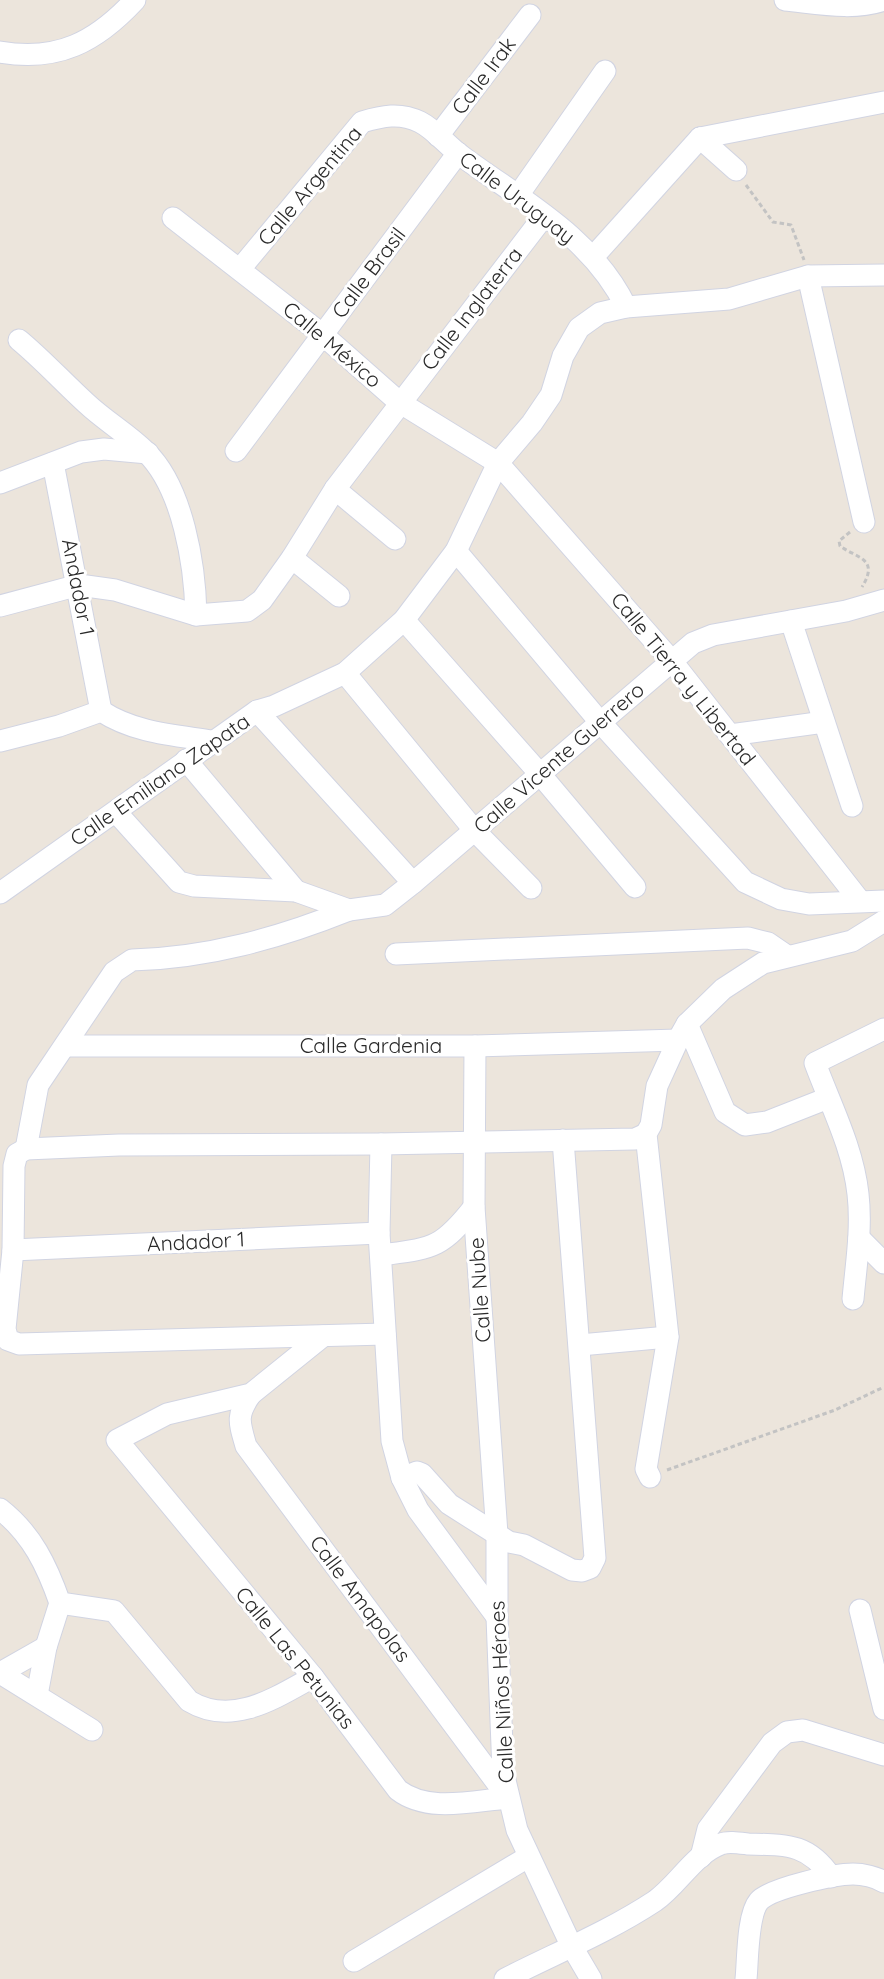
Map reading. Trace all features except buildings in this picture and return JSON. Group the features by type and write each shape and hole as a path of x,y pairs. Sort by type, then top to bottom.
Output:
{"street":[{"path":"0,52 11,54 65,51 102,32 135,0"},
{"path":"785,0 843,5 884,0"},
{"name":"Calle Irak","path":"438,136 530,15"},
{"path":"519,194 605,71"},
{"path":"594,256 700,138 884,102"},
{"name":"Calle Uruguay","path":"388,114 420,122 458,153 519,194 594,256 615,285 626,307"},
{"name":"Calle Argentina","path":"240,269 362,122 388,114"},
{"path":"700,138 736,170"},
{"name":"Calle Brasil","path":"236,451 458,153"},
{"name":"Calle Inglaterra","path":"196,615 247,611 262,600 292,558 335,489 399,402 544,216"},
{"name":"Calle México","path":"173,218 323,336 399,402 498,463"},
{"name":"Calle Emiliano Zapata","path":"0,893 256,711 274,706 345,673 404,620 456,551 498,463 532,423 551,395 563,356 579,328 600,313 626,307 729,299 808,276 884,275"},
{"path":"808,276 864,522"},
{"path":"0,606 79,585 115,590 196,615 195,578 189,538 163,474 148,453 87,405 19,340"},
{"path":"0,483 81,452 104,449 148,453"},
{"name":"Andador 1","path":"53,463 79,585 101,711"},
{"name":"Calle Tierra y Libertad","path":"498,463 671,660 860,902"},
{"path":"335,489 395,539"},
{"path":"456,551 600,722 745,882 782,899 809,904 884,901"},
{"path":"292,558 339,596"},
{"name":"Calle Vicente Guerrero","path":"349,910 372,909 385,904 413,883 693,643 713,635 846,611 884,600"},
{"path":"404,620 540,774 635,887"},
{"path":"790,621 852,806"},
{"path":"345,673 475,831 531,888"},
{"path":"0,741 59,726 101,711 119,723 147,732 212,741"},
{"path":"256,711 413,883"},
{"path":"730,735 824,722"},
{"path":"186,760 296,891"},
{"path":"116,812 179,882 194,886 296,891 349,910"},
{"path":"26,1149 38,1085 114,972 132,960 206,955 306,927 349,910"},
{"path":"650,1477 646,1469 668,1337 646,1134 651,1125 657,1086 682,1032 723,989 763,963 852,940 884,921"},
{"path":"396,954 748,938 768,943 787,956"},
{"path":"853,1299 859,1238 858,1194 850,1154 815,1063 884,1029"},
{"path":"682,1032 725,1112 745,1125 767,1122 828,1098"},
{"name":"Calle Gardenia","path":"65,1046 475,1046 682,1032"},
{"name":"Calle Nube","path":"475,1046 474,1206 497,1534"},
{"path":"385,1334 19,1344 8,1340 4,1329 13,1250 14,1166 17,1154 26,1149 119,1145 381,1144 635,1139 646,1134"},
{"path":"402,1478 417,1472 422,1474 448,1504 509,1542 524,1545 572,1570 582,1571 590,1568 595,1558 563,1140"},
{"path":"381,1144 379,1233 392,1442 402,1478 418,1510 497,1617"},
{"path":"381,1255 416,1251 441,1243 456,1231 474,1206"},
{"name":"Andador 1","path":"13,1250 379,1233"},
{"path":"859,1238 884,1263"},
{"path":"251,1394 323,1336"},
{"path":"580,1345 668,1337"},
{"name":"Calle Las Petunias","path":"251,1394 167,1414 117,1440 313,1677 398,1790 410,1799 427,1804 508,1798"},
{"name":"Calle Amapolas","path":"251,1394 240,1410 240,1425 246,1446 508,1798"},
{"path":"0,1509 20,1524 33,1544 49,1572 60,1603 46,1647 37,1695"},
{"name":"Calle Niños Héroes","path":"497,1534 497,1617 504,1772 508,1798 528,1857 571,1945 591,1979"},
{"path":"60,1603 100,1607 114,1611 124,1620 189,1701 205,1710 230,1711 261,1706 313,1677"},
{"path":"860,1610 883,1699"},
{"path":"46,1647 0,1673 92,1730"},
{"path":"701,1857 708,1829 772,1743 787,1732 803,1730 884,1755"},
{"path":"505,1979 571,1945 620,1925 665,1894 701,1857 722,1843 794,1846 820,1860 831,1877"},
{"path":"354,1961 528,1857"},
{"path":"746,1979 752,1918 759,1901 775,1892 831,1877 854,1874 877,1878 884,1882"}],"path":[{"path":"736,170 773,222 791,225 808,276"},
{"path":"846,611 865,582 868,572 866,562 859,554 843,549 839,541 864,522"},
{"path":"650,1477 835,1410 884,1387"}]}
